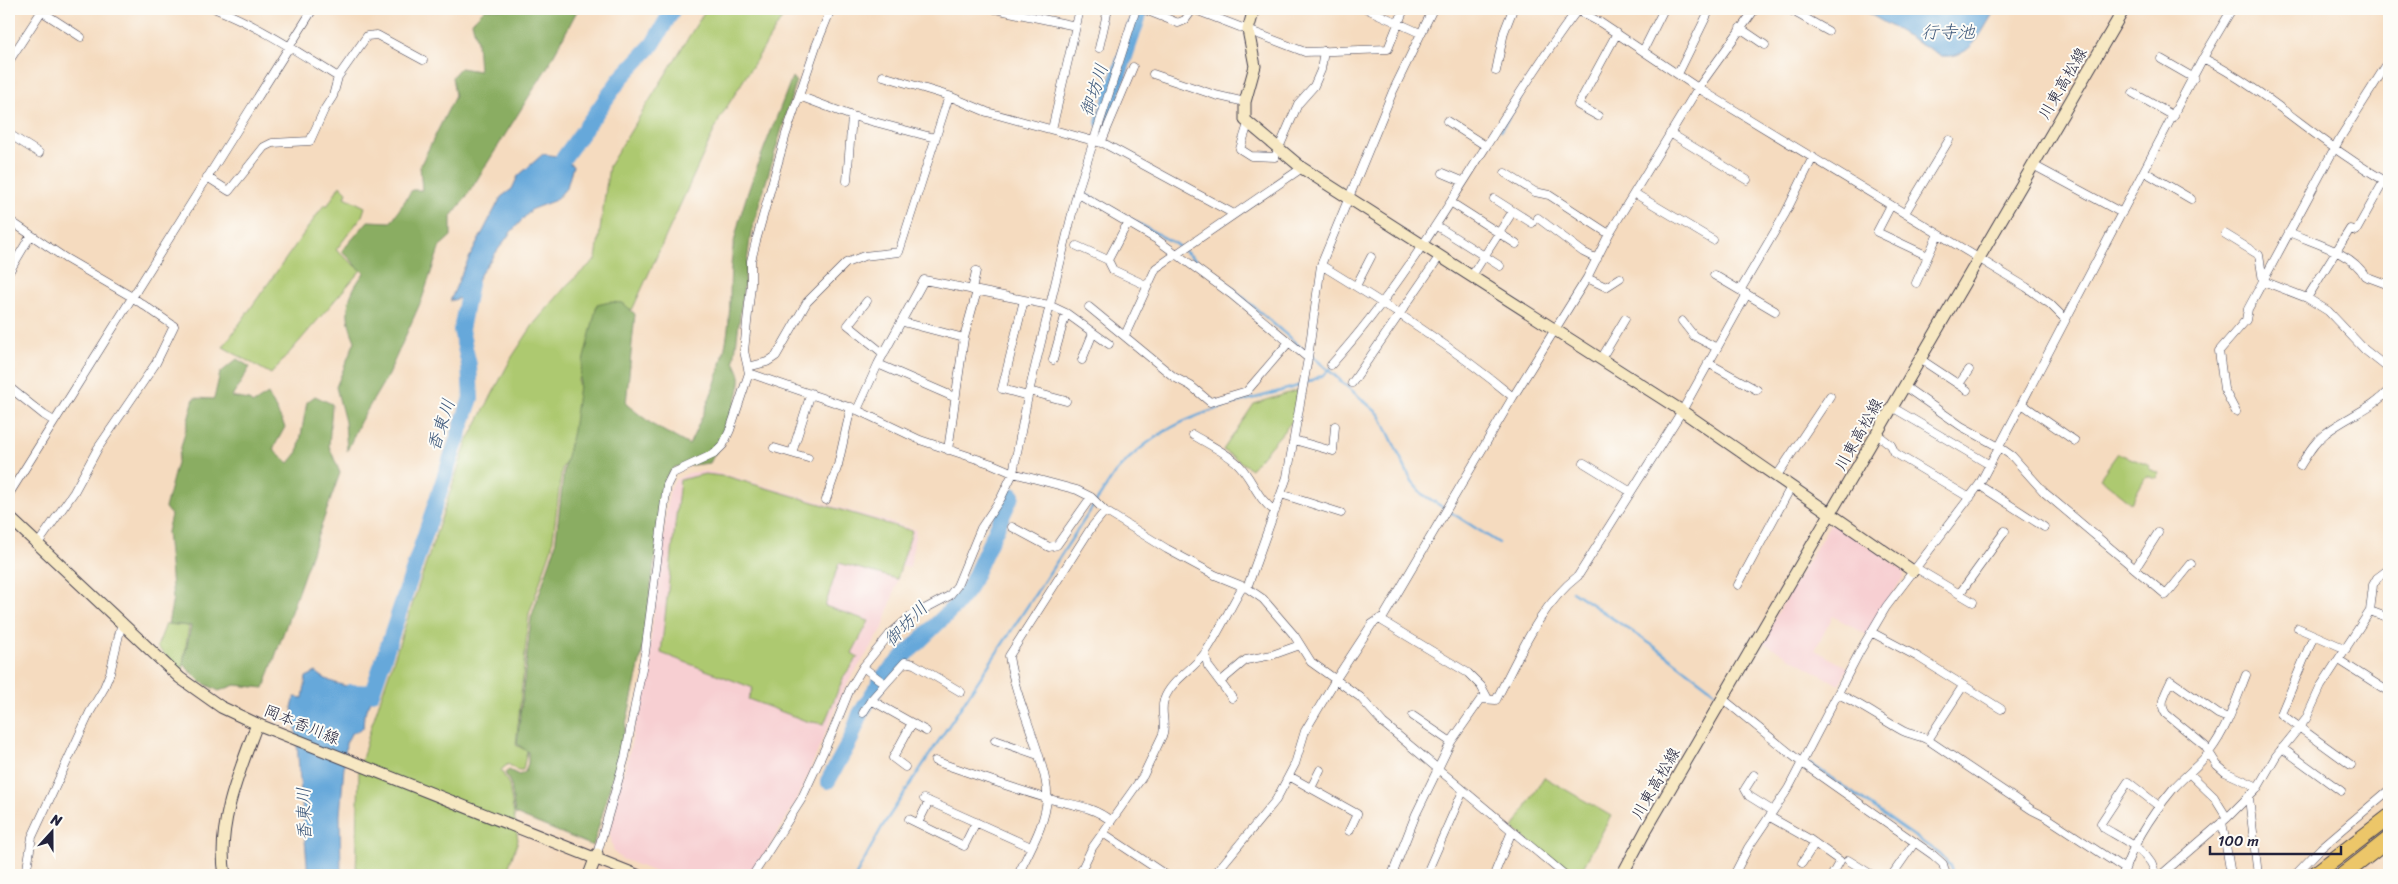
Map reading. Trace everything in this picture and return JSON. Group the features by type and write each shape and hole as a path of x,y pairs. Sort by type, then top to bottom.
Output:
{"highway":[{"path":"2314,875 2389,817"},
{"path":"2343,875 2389,839"}],"main road":[{"path":"1254,9 1248,30 1255,66 1245,102 1244,120 1248,124 1302,168 1682,411 1914,570"},
{"name":"川東高松線","path":"1622,875 2124,9"},
{"name":"岡本香川線","path":"9,517 180,678 202,695 234,714 507,823 595,856 637,875"},
{"path":"225,875 224,836 244,761 257,724"},
{"path":"588,875 595,856"}],"street":[{"path":"216,9 289,46 338,77"},
{"path":"9,494 313,9"},
{"path":"595,856 624,757 645,653 667,485 673,473 686,465 703,461 723,445 730,430 748,370 744,351 751,286 751,261 766,198 799,96 831,9"},
{"path":"996,9 1076,26"},
{"path":"1052,129 1080,9"},
{"path":"1098,48 1108,9"},
{"path":"1098,142 1136,9"},
{"path":"1143,9 1178,23 1185,20 1193,9 1306,52 1388,49 1404,9"},
{"path":"1368,9 1420,33"},
{"path":"1079,875 1092,848 1143,776 1163,734 1165,726 1164,701 1168,693 1205,653 1245,587 1288,477 1321,266 1393,91 1433,9"},
{"path":"1496,71 1504,32 1512,9"},
{"path":"1331,365 1354,339 1420,245 1486,146 1531,73 1577,9 1617,33 1698,88 2026,287 2050,304 2065,319"},
{"path":"1644,51 1664,9"},
{"path":"1678,74 1710,9"},
{"path":"1214,875 1276,800 1301,750 1305,731 1336,679 1372,624 1384,616 1513,397 1587,278 1609,234 1670,133 1698,88 1755,9"},
{"path":"1789,9 1828,31"},
{"path":"1734,875 1748,848 1802,763 1871,632 1886,608 1980,485 2065,319 2203,58 2232,9"},
{"path":"9,61 42,10 81,36"},
{"path":"1740,28 1766,45"},
{"path":"1598,116 1578,104 1617,33"},
{"path":"206,177 229,191 264,147 272,143 310,141 324,110 333,96 338,77 368,36 377,36 423,60"},
{"path":"9,44 16,50"},
{"path":"1248,124 1240,149 1251,156 1275,157 1280,150 1298,104 1314,86 1321,70 1324,51"},
{"path":"2203,58 2235,74 2335,149 2387,182 2356,232 2350,229 2307,298"},
{"path":"2161,59 2194,78"},
{"path":"2236,412 2224,389 2219,351 2246,320 2248,309 2289,232 2335,149 2389,61"},
{"path":"753,875 801,800 850,689 863,667 890,634 911,616 949,596 953,591 981,528 1001,498 1013,473 1049,304 1077,193 1098,142 1134,66"},
{"path":"1153,74 1215,95 1245,102"},
{"path":"883,76 949,96 987,112 1098,142 1234,214"},
{"path":"2132,93 2174,116"},
{"path":"799,96 852,116 935,138"},
{"path":"748,370 776,356 806,302 846,263 864,256 899,252 949,96"},
{"path":"847,181 852,116"},
{"path":"1447,121 1486,146"},
{"path":"17,139 21,131"},
{"path":"1670,133 1747,180"},
{"path":"9,134 40,153"},
{"path":"1905,214 1949,140"},
{"path":"1395,874 1416,814 1451,742 1481,699 1496,700 1539,619 1567,585 1578,576 1682,411 1717,348 1813,157"},
{"path":"2033,165 2122,213"},
{"path":"1125,335 1156,268 1175,253 1302,168"},
{"path":"1443,172 1462,181"},
{"path":"2144,172 2191,199"},
{"path":"1504,173 1535,192 1549,195 1609,234"},
{"path":"1077,193 1128,222 1175,253 1231,294 1308,358"},
{"path":"1634,193 1713,240"},
{"path":"1494,199 1513,211 1535,221 1596,259"},
{"path":"1455,205 1516,244"},
{"path":"1891,205 1878,232 1928,256"},
{"path":"1471,277 1513,211"},
{"path":"9,220 65,258 132,297 174,326 156,363 98,448 74,492 37,545"},
{"path":"1108,260 1128,222"},
{"path":"1440,228 1500,266"},
{"path":"2289,232 2336,253 2359,266 2365,276 2389,285"},
{"path":"1916,283 1938,234"},
{"path":"2226,234 2259,256 2264,281"},
{"path":"9,272 31,235"},
{"path":"1077,246 1108,260 1113,270 1148,286"},
{"path":"1356,286 1371,257"},
{"path":"1352,383 1440,257"},
{"path":"1321,266 1401,313 1470,361 1513,397"},
{"path":"948,450 954,397 964,338 975,290 976,271"},
{"path":"1714,275 1775,311"},
{"path":"1587,278 1606,287 1620,278"},
{"path":"826,500 854,408 903,322 924,280 1049,304 1066,313 1109,344"},
{"path":"2264,281 2307,298 2328,311 2364,350 2389,370"},
{"path":"1024,300 1002,389 1066,401"},
{"path":"867,302 848,325 884,354"},
{"path":"1089,307 1174,377 1191,386 1210,402 1248,392 1289,342"},
{"path":"1053,360 1066,313"},
{"path":"1601,359 1625,319"},
{"path":"1682,321 1694,336 1717,348"},
{"path":"903,322 964,338"},
{"path":"1082,360 1093,333"},
{"path":"1920,359 1967,390"},
{"path":"878,364 954,397"},
{"path":"1708,364 1757,390"},
{"path":"748,370 854,408 920,440 1013,473 1077,490 1091,497 1105,511 1167,549 1216,575 1245,587 1262,599 1278,615 1312,662 1360,697 1383,723 1565,875"},
{"path":"1959,384 1969,370"},
{"path":"1904,386 1961,426 1999,447 2022,467 2045,493 2166,595 2191,564"},
{"path":"9,387 44,416 54,421"},
{"path":"2300,466 2316,442 2325,433 2358,411 2377,403 2389,390"},
{"path":"792,453 811,393"},
{"path":"1776,477 1830,396"},
{"path":"2022,404 2074,441"},
{"path":"1892,407 1990,465"},
{"path":"1294,440 1332,450 1335,426"},
{"path":"1877,434 1891,445 1896,453 1970,498"},
{"path":"1193,435 1239,465 1265,504 1275,511"},
{"path":"774,448 808,458"},
{"path":"1584,463 1631,492"},
{"path":"1980,485 2044,527"},
{"path":"1738,585 1791,487"},
{"path":"1281,494 1342,513"},
{"path":"1012,527 1049,547 1057,545 1091,497"},
{"path":"1018,875 1042,822 1047,798 1047,785 1012,674 1010,656 1092,528 1105,511"},
{"path":"1960,593 2005,531"},
{"path":"2135,570 2158,533"},
{"path":"2161,875 2225,820 2258,787 2282,748 2306,719 2320,686 2370,611 2373,585 2377,578 2389,569"},
{"path":"1914,570 1974,602"},
{"path":"2370,611 2389,618"},
{"path":"1379,619 1468,673 1481,686 1488,699"},
{"path":"26,875 32,837 90,712 103,690 110,673 122,622"},
{"path":"2298,628 2346,649"},
{"path":"1871,632 1918,657 2001,709"},
{"path":"2314,635 2281,714 2351,766"},
{"path":"1220,682 1246,660 1272,656 1300,645"},
{"path":"1205,653 1208,666 1232,698"},
{"path":"2339,660 2389,692"},
{"path":"863,713 871,700 905,662 914,664 961,692"},
{"path":"863,667 885,684"},
{"path":"1838,694 1862,705 1904,732 1919,735 1928,740 2032,810 2046,817 2124,872 2135,847 2160,807 2210,752 2228,718 2246,675"},
{"path":"2228,718 2218,714 2171,681 2162,703 2162,708 2166,714 2210,752 2217,765 2225,772 2258,787"},
{"path":"1928,740 1963,686"},
{"path":"1723,699 1802,763 1943,864 1946,875"},
{"path":"871,700 926,731"},
{"path":"1413,716 1451,742"},
{"path":"905,767 893,758 912,723"},
{"path":"995,740 1038,755"},
{"path":"2282,748 2340,791"},
{"path":"935,762 1047,798 1085,806 1100,812 1111,821"},
{"path":"1311,788 1320,770"},
{"path":"2189,773 2214,797 2225,820 2229,874"},
{"path":"1754,774 1745,788 1749,796 1771,814 1840,861 1832,875"},
{"path":"1289,776 1357,814 1349,831"},
{"path":"2156,875 2155,869 2148,857 2104,828 2100,823 2128,782 2160,807"},
{"path":"2295,875 2321,848 2389,790"},
{"path":"1426,875 1463,791"},
{"path":"2249,798 2258,875"},
{"path":"918,823 927,800 1032,847"},
{"path":"909,819 964,846 976,822"},
{"path":"1494,875 1512,831"},
{"path":"1103,833 1166,875"},
{"path":"1892,875 1914,842"},
{"path":"1802,863 1815,843"},
{"path":"1848,860 1872,875"}],"shaded area":[{"path":"705,471 731,476 916,530 910,567 902,566 883,628 844,689 798,798 770,846 750,875 663,875 622,859 614,852 609,832 616,810 615,799 628,758 647,667 669,492 675,480 689,473"},
{"path":"1836,523 1903,571 1904,576 1867,635 1833,616 1815,650 1848,668 1839,685 1761,641 1830,524"}],"green space":[{"path":"485,9 578,9 548,66 465,199 451,216 451,236 440,246 422,299 388,375 360,422 347,451 345,422 336,387 355,341 349,322 348,306 353,290 364,273 342,251 368,221 391,222 412,190 422,190 420,166 455,96 452,77 460,68 479,71 477,42 472,22"},
{"path":"706,9 783,9 781,20 720,118 633,308 578,380 582,439 562,468 552,547 529,614 516,745 527,751 523,770 517,770 508,764 501,770 509,785 518,840 506,875 356,875 359,770 371,727 467,442 512,357 533,325 568,284 596,259 609,166"},
{"path":"792,77 796,82 751,232 734,361 740,376 738,394 724,433 710,463 675,467 666,477 642,653 618,760 593,846 515,814 511,785 505,773 509,770 519,775 525,772 528,763 528,752 517,744 531,618 555,547 564,469 573,431 581,370 597,305 610,302 623,303 635,314 626,404 653,425 689,445 715,383 724,351 729,318 732,252 739,221 752,179"},
{"path":"340,185 347,192 345,197 365,207 362,216 336,250 361,270 271,374 223,347 324,205 328,205"},
{"path":"237,359 250,367 232,397 249,400 252,404 268,394 285,427 273,449 289,463 298,452 307,402 315,396 332,404 329,446 340,473 264,688 235,685 219,691 201,682 183,664 191,626 168,624 173,599 167,532 171,515 165,508 194,398 214,399 220,373"},
{"path":"1298,390 1295,418 1251,469 1223,450 1254,404"},
{"path":"2118,453 2150,466 2149,469 2160,473 2157,479 2146,476 2131,503 2100,478"},
{"path":"705,474 729,477 912,531 897,579 839,563 825,606 869,621 852,653 858,657 844,676 824,724 806,721 748,699 753,688 661,653 680,480"},
{"path":"166,624 189,626 182,671 157,647"},
{"path":"1544,777 1611,816 1579,875 1568,875 1513,828"}],"water":[{"name":"行寺池","path":"1861,9 1996,9 1975,42 1969,48 1953,56 1942,56"},
{"path":"543,154 556,156 573,166 567,187 556,200 532,209 511,232 481,273 466,304 460,298 450,301 464,268 501,197 512,189 518,176"},
{"path":"316,672 336,683 372,693 373,697 364,715 363,728 351,734 346,743 340,815 341,875 308,875 295,721 292,708 295,697 303,698 306,677"}],"waterway":[{"name":"香東川","path":"550,177 621,78 653,44 673,9"},
{"name":"御坊川","path":"1103,122 1141,9"},
{"path":"1501,130 1520,99"},
{"path":"1086,194 1174,243 1230,286 1306,352"},
{"name":"香東川","path":"351,692 372,693 471,398 469,365 461,330 470,284"},
{"path":"1311,355 1380,415 1412,482 1422,494 1499,543"},
{"path":"1306,383 1323,375 1333,367"},
{"path":"856,875 882,827 1115,473 1136,452 1157,436 1179,424 1201,414 1301,385"},
{"name":"御坊川","path":"828,781 851,739 860,714 883,677 955,606 968,590 1012,495"},
{"path":"1572,591 1661,651 1716,693"},
{"path":"1810,763 1941,855 1950,866 1953,875"}]}
